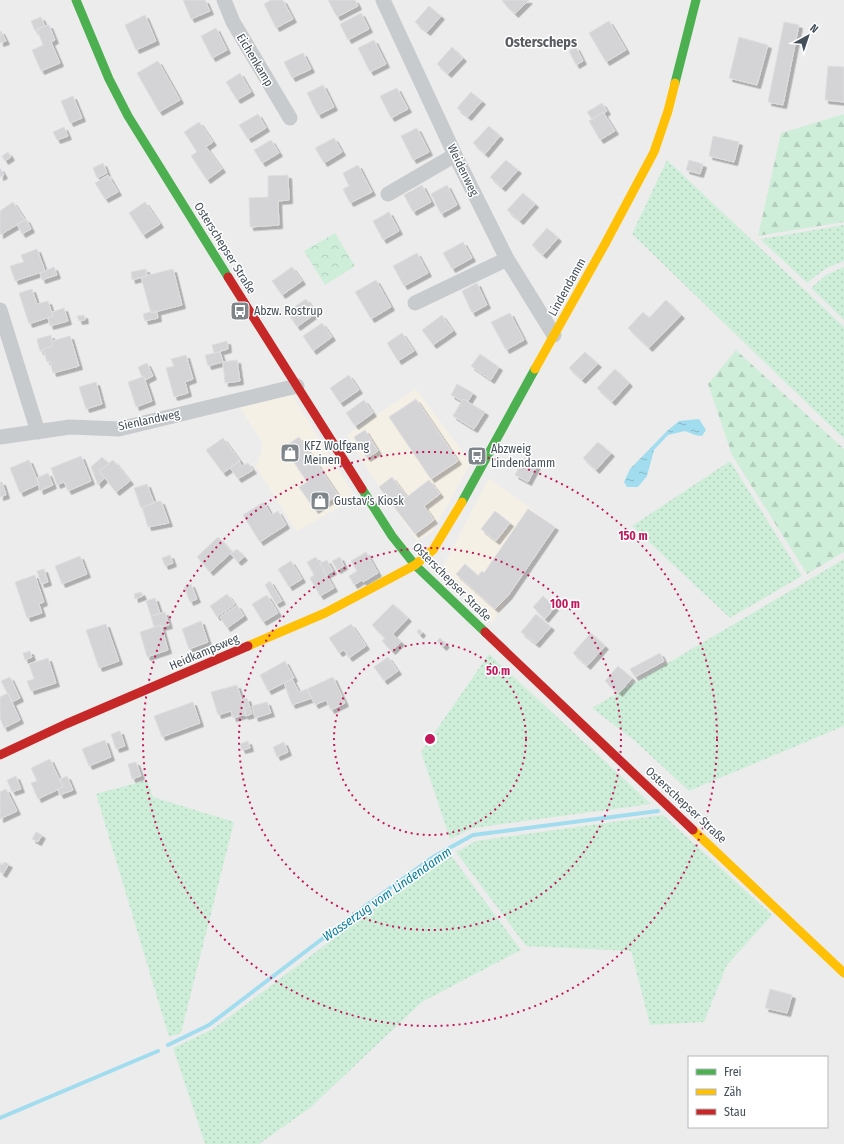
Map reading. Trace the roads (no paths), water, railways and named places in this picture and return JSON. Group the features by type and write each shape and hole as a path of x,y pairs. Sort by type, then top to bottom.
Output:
{"main road":[{"name":"Osterschepser Straße","path":"76,0 109,79 128,116 392,536 415,565 437,588 844,973"},
{"name":"Lindendamm","path":"415,565 433,550 466,493 620,218 654,152 668,111 696,0"},
{"name":"Heidkampsweg","path":"0,755 66,724 325,613 415,565"}],"street":[{"name":"Eichenkamp","path":"224,0 233,22 290,118"},
{"name":"Weidenweg","path":"383,0 507,259 554,335"},
{"path":"388,194 456,155"},
{"path":"415,303 507,259"},
{"path":"0,310 38,432"},
{"name":"Sienlandweg","path":"0,438 70,427 119,429 297,386"}],"water":[{"path":"699,419 706,430 702,436 685,431 668,435 654,450 647,476 638,487 627,487 624,482 630,469 667,431 679,421"}],"waterway":[{"name":"Wasserzug vom Lindendamm","path":"168,1045 209,1025 368,904 433,857 473,835 658,811"},
{"name":"Wasserzug vom Lindendamm","path":"0,1118 158,1051"}],"place":[{"name":"Abzw. Rostrup","path":"240,311"},
{"name":"KFZ Wolfgang Meinen","path":"290,453"},
{"name":"Abzweig Lindendamm","path":"477,456"},
{"name":"Gustav's Kiosk","path":"320,501"}],"district":[{"name":"Osterscheps","path":"541,42"}]}
